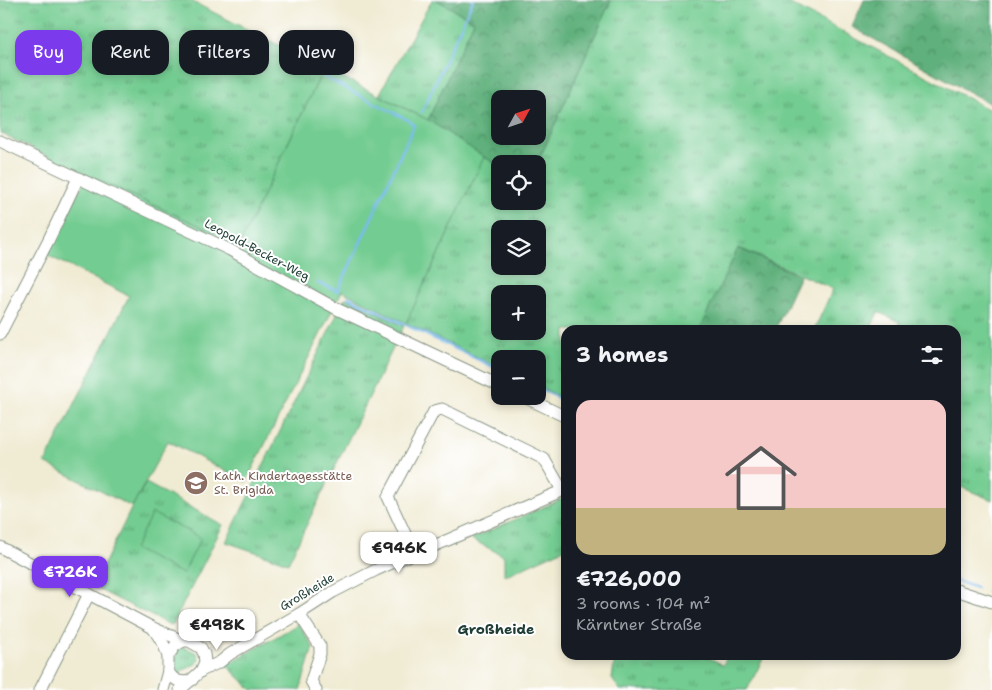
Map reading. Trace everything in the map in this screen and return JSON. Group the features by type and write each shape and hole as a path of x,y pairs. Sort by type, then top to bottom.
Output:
{"street":[{"name":"Leopold-Becker-Weg","path":"0,141 230,250 337,309 491,382"},
{"path":"0,334 78,178"},
{"path":"541,405 561,415"},
{"path":"414,553 388,497 434,411 442,408 544,458 561,484"},
{"name":"Großheide","path":"201,671 220,662 230,654 333,592 376,570 561,490"},
{"path":"0,547 153,628 183,641 196,644 201,648 205,662 201,671 180,690"},
{"path":"961,592 992,602"},
{"path":"40,690 90,594"},
{"path":"299,614 320,646 320,654 311,680 316,690"},
{"path":"153,628 164,645 168,656 168,671 162,690"},
{"path":"168,656 175,646 183,641"},
{"name":"Großheide","path":"204,654 218,657 230,654"},
{"path":"168,671 178,681 192,680"}],"green space":[{"path":"0,0 189,0 249,30 179,30 179,75 269,75 269,40 279,45 279,75 321,75 240,244 87,175 0,133"},
{"path":"432,0 437,0 474,21 428,120 379,95"},
{"path":"437,0 611,0 546,144 546,90 491,90 491,145 546,145 541,155 491,155 491,161 428,120 474,21"},
{"path":"611,0 783,0 992,111 992,500 961,487 961,325 899,325 900,322 878,312 872,325 816,325 833,289 739,248 701,325 561,325 561,398 546,390 546,350 491,350 491,364 406,323 484,157 491,161 491,210 546,210 546,155 541,155"},
{"path":"864,0 992,0 992,105 852,27"},
{"path":"321,75 338,75 428,120 484,157 406,323 342,291 246,482 168,441 132,507 45,463 129,296 47,255 87,175 240,244"},
{"path":"738,248 800,276 777,325 701,325"},
{"path":"345,298 404,326 288,563 226,542"},
{"path":"146,483 223,525 173,624 170,625 93,587 132,507"},
{"path":"561,499 561,550 504,576 504,556 471,539"},
{"path":"152,513 201,538 183,574 134,549"},
{"path":"299,624 313,647 300,690 252,690 226,665"},
{"path":"183,647 197,653 199,660 175,675 177,650"},
{"path":"615,660 714,660 723,665 726,660 762,660 747,690 620,690 612,679"}],"waterway":[{"path":"422,112 473,0"},
{"path":"318,283 338,291 414,126 410,121 324,77"},
{"path":"348,297 491,366"},
{"path":"546,392 561,400"},
{"path":"961,583 977,588"},
{"path":"987,591 992,593"}],"place":[{"name":"Kath. Kindertagesstätte St. Brigida","path":"196,483"}],"district":[{"name":"Großheide","path":"496,629"}]}
